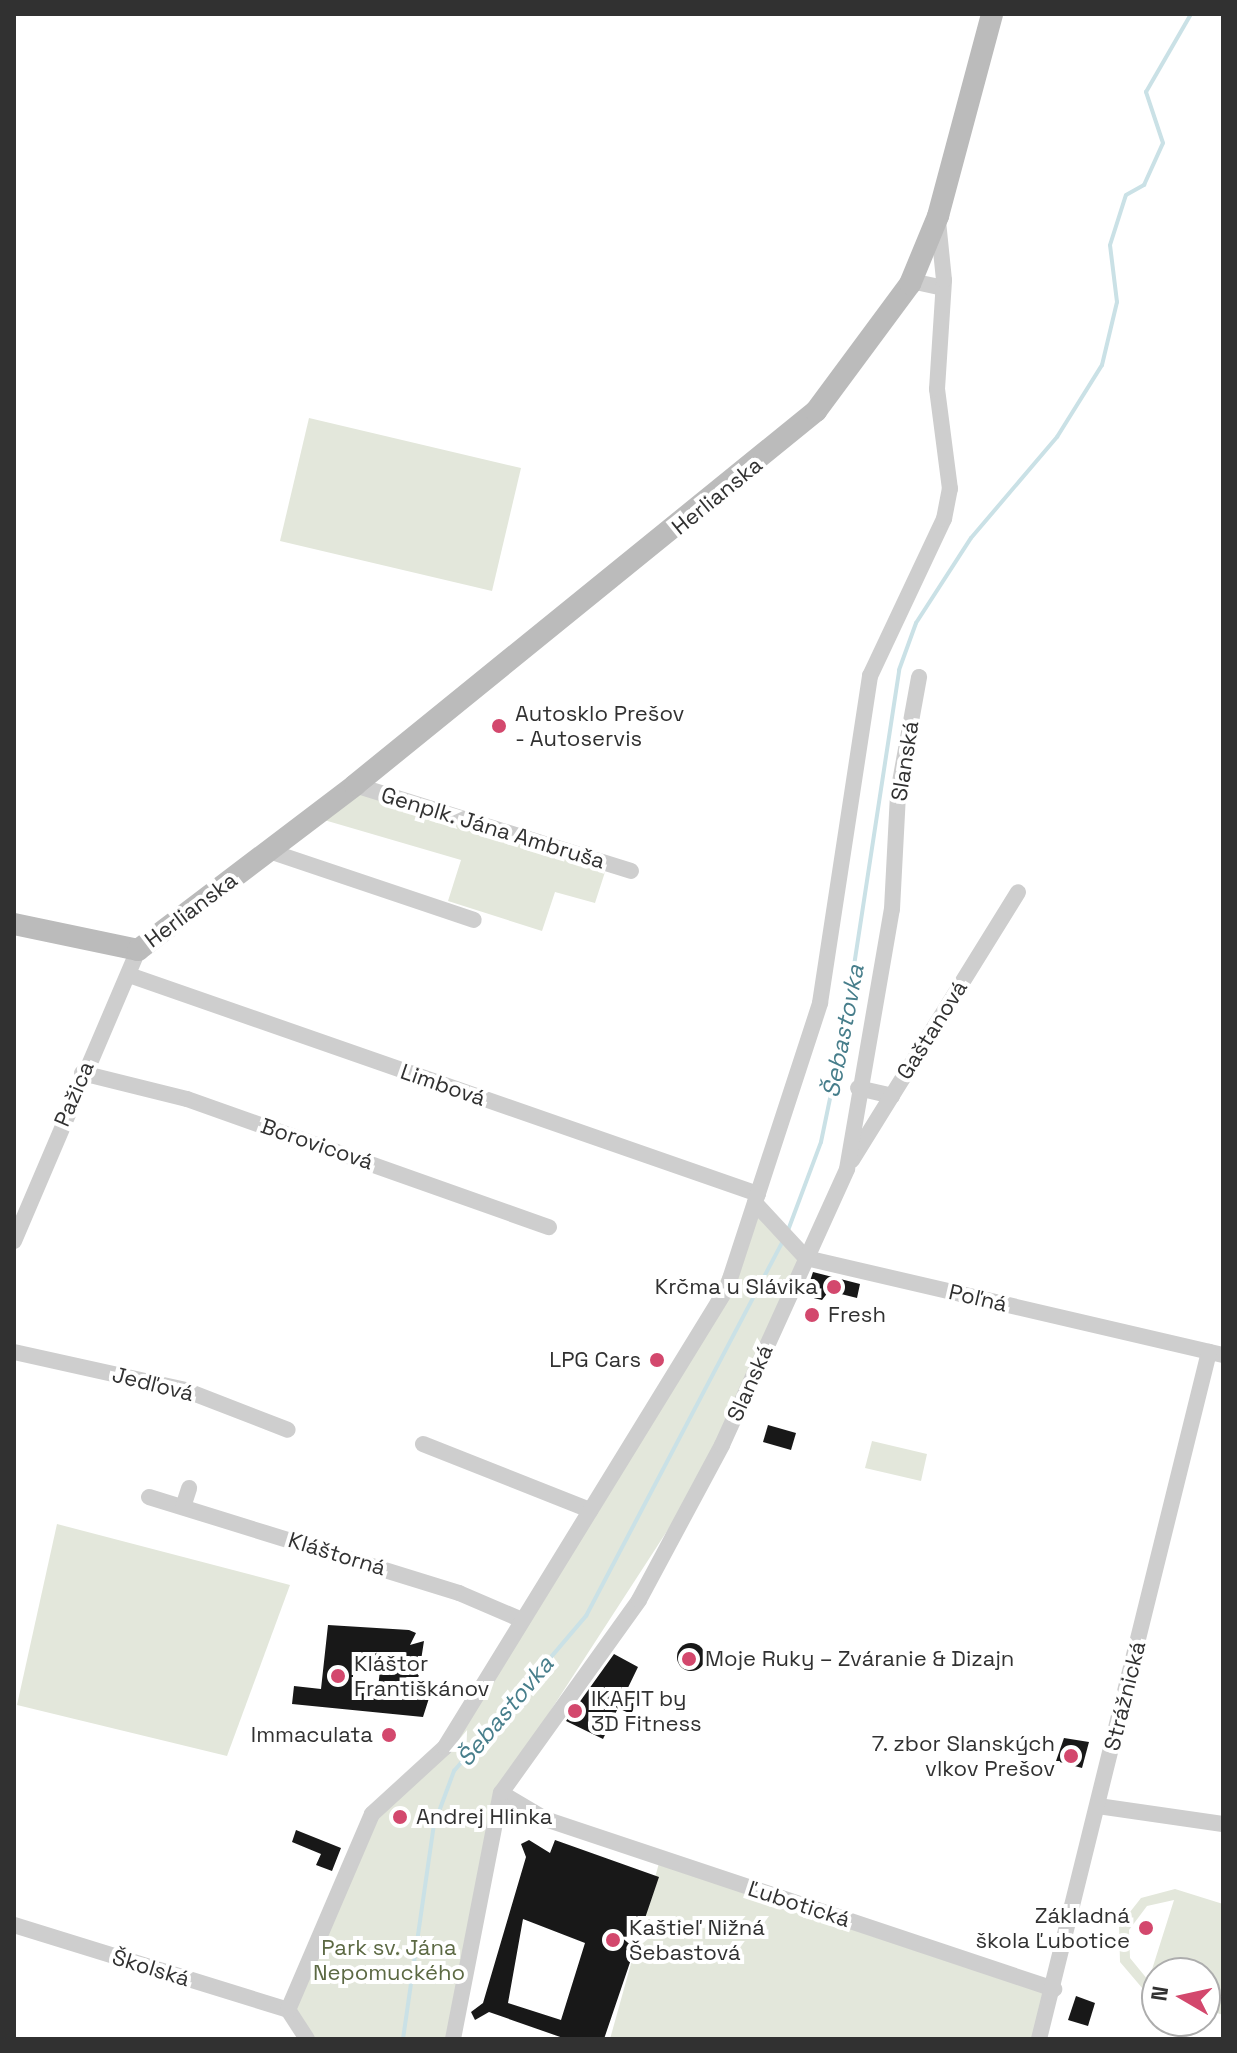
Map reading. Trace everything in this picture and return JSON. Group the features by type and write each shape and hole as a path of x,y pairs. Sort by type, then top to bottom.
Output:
{"street":[{"name":"Herlianska","path":"14,924 138,950 355,785 765,459 864,354 911,281 938,216 992,14"},
{"path":"307,2039 288,2010 372,1814 445,1747 727,1288 820,1003 870,676 944,519 950,489 937,389 943,288 938,216"},
{"path":"911,281 943,288"},
{"name":"Slanská","path":"453,2039 501,1793 639,1600 722,1445 802,1251 847,1169 858,1088 892,909 898,793 919,677"},
{"name":"Genplk. Jána Ambruša","path":"355,785 631,871"},
{"path":"269,851 474,920"},
{"name":"Gaštanová","path":"847,1169 1018,892"},
{"name":"Pažica","path":"14,1241 82,1073 138,950"},
{"name":"Limbová","path":"129,975 756,1199"},
{"name":"Borovicová","path":"82,1073 187,1099 549,1227"},
{"path":"858,1088 892,1096"},
{"name":"Poľná","path":"756,1199 767,1217 802,1251 1216,1353"},
{"name":"Jedľová","path":"14,1342 191,1381"},
{"name":"Jedľová","path":"14,1352 185,1390 288,1430"},
{"name":"Strážnická","path":"1039,2039 1216,1353"},
{"path":"423,1444 590,1510"},
{"path":"183,1507 189,1488"},
{"name":"Kláštorná","path":"149,1497 459,1593 522,1620"},
{"name":"Ľubotická","path":"501,1793 545,1819 1054,1989"},
{"path":"1098,1806 1223,1824"},
{"name":"Školská","path":"14,1925 288,2010"}],"green space":[{"path":"309,418 521,468 492,591 280,541"},
{"path":"341,787 605,872 595,903 555,892 542,931 448,901 461,860 307,815"},
{"name":"Park sv. Jána Nepomuckého","path":"754,1207 804,1254 693,1491 501,1787 452,2039 302,2039 285,2006 358,1841 445,1747 691,1345"},
{"path":"872,1441 927,1454 921,1481 865,1468"},
{"path":"57,1524 290,1585 227,1756 17,1705"},
{"path":"661,1856 1054,1989 1038,2039 610,2039"},
{"path":"1175,1889 1223,1904 1223,2015 1221,1957 1156,1957 1174,1900 1147,1906 1129,1930 1130,1958 1141,1971 1141,1987 1120,1962 1119,1926 1141,1898"}],"building":[{"name":"Krčma u Slávika","path":"813,1272 860,1284 857,1298 829,1291 822,1300 805,1296"},
{"path":"768,1425 796,1433 791,1450 763,1442"},
{"name":"Kláštor Františkánov","path":"328,1625 409,1630 416,1633 410,1645 424,1641 417,1686 430,1695 423,1717 292,1704 294,1686 321,1689","holes":["355,1656 381,1659 378,1689 352,1686"]},
{"name":"Moje Ruky – Zváranie & Dizajn","path":"691,1643 701,1647 705,1657 701,1667 691,1671 681,1667 677,1657 681,1647"},
{"path":"614,1654 638,1667 623,1698 636,1704 631,1714 618,1708 603,1739 566,1721"},
{"name":"7. zbor Slanských vlkov Prešov","path":"1064,1738 1089,1742 1082,1768 1056,1761"},
{"path":"296,1830 341,1848 332,1871 316,1865 321,1854 292,1842"},
{"name":"Kaštieľ Nižná Šebastová","path":"529,1840 550,1853 555,1840 659,1877 604,2039 566,2039 489,2012 475,2020 471,2012 483,2003 526,1857 521,1844","holes":["523,1919 585,1943 561,2020 508,2003"]},
{"path":"1076,1996 1095,2003 1088,2026 1068,2020"}],"waterway":[{"name":"Šebastovka","path":"787,1233 821,1142 844,1031 899,670 916,623 971,538 1057,437 1102,365 1117,302 1110,245 1126,195 1144,185 1163,143 1146,92 1191,14"},
{"name":"Šebastovka","path":"403,2039 434,1825 454,1771 586,1616 783,1241"}],"place":[{"name":"Autosklo Prešov - Autoservis","path":"499,726"},
{"name":"Krčma u Slávika","path":"834,1287"},
{"name":"Fresh","path":"812,1315"},
{"name":"LPG Cars","path":"657,1360"},
{"name":"Moje Ruky – Zváranie & Dizajn","path":"689,1659"},
{"name":"Kláštor Františkánov","path":"338,1676"},
{"name":"IKAFIT by 3D Fitness","path":"575,1711"},
{"name":"Immaculata","path":"389,1735"},
{"name":"7. zbor Slanských vlkov Prešov","path":"1071,1756"},
{"name":"Andrej Hlinka","path":"400,1817"},
{"name":"Základná škola Ľubotice","path":"1146,1928"},
{"name":"Kaštieľ Nižná Šebastová","path":"613,1940"}]}
